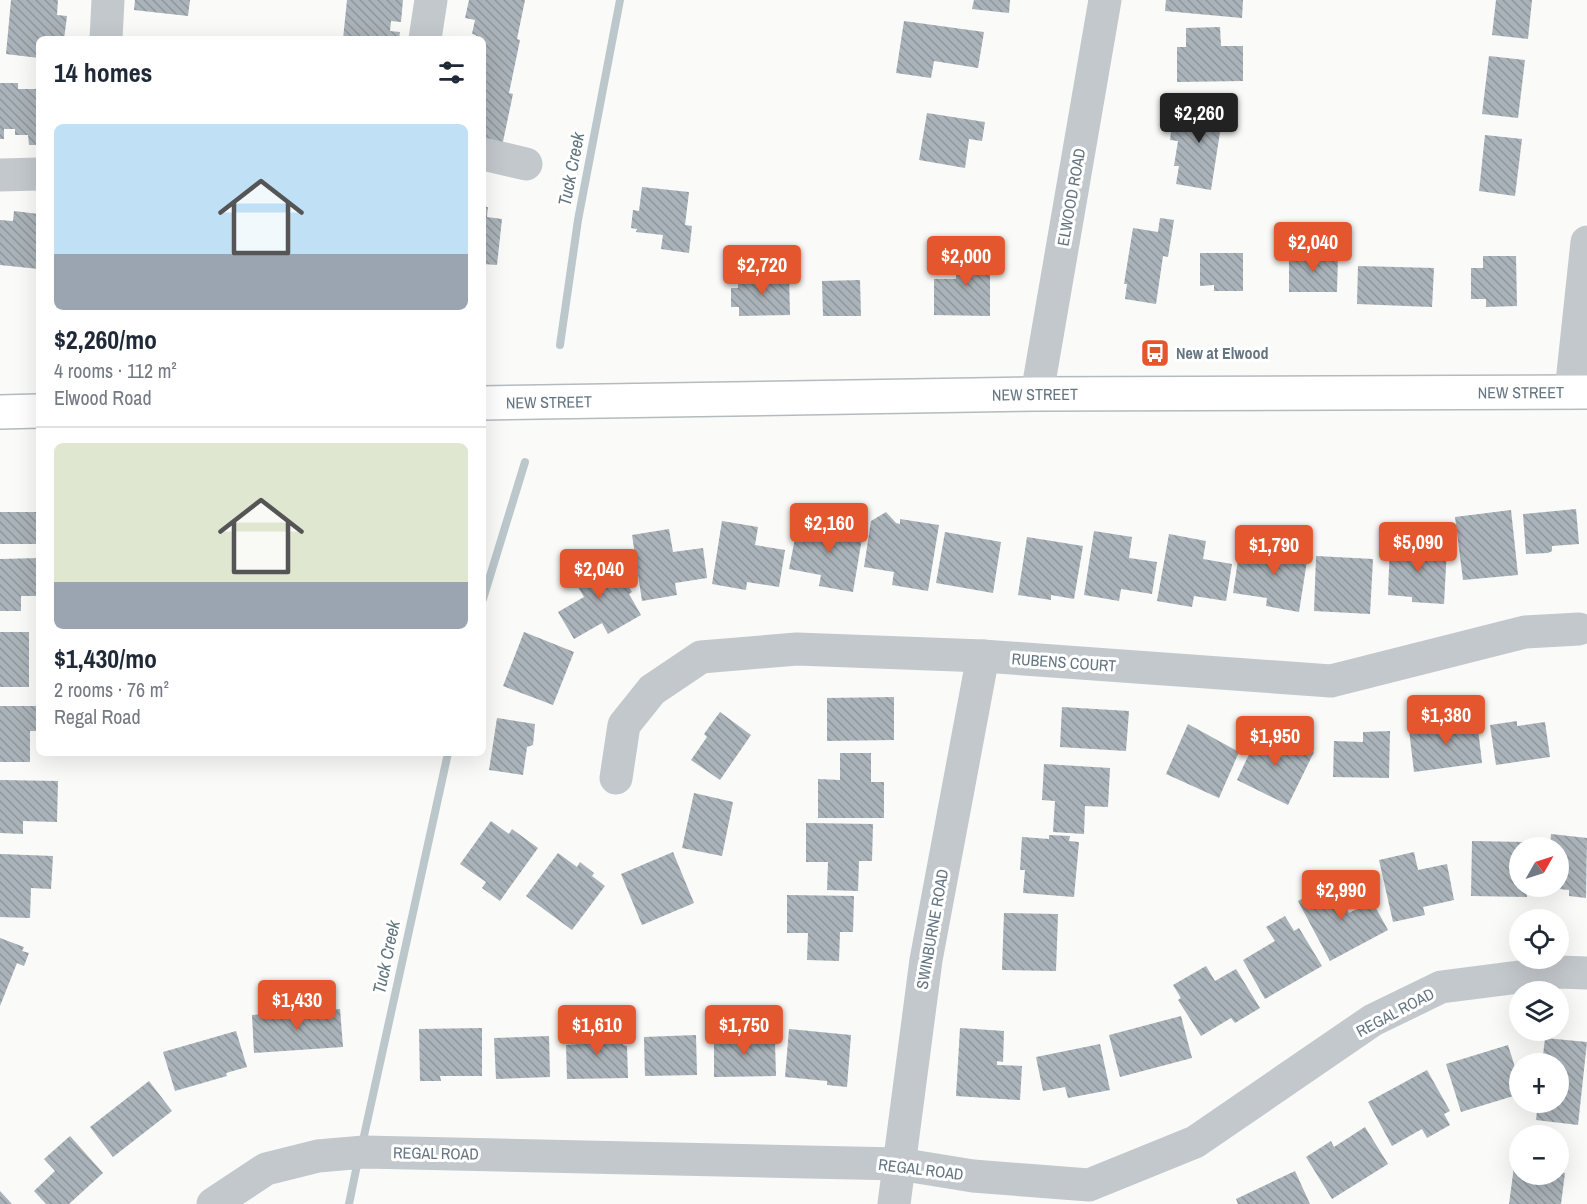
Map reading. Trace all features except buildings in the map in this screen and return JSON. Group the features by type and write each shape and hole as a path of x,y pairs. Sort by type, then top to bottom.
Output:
{"main road":[{"name":"NEW STREET","path":"491,403 1037,394 1579,392"},
{"path":"0,412 36,411"}],"street":[{"path":"106,36 108,0"},
{"path":"425,36 431,0"},
{"name":"ELWOOD ROAD","path":"1037,394 1106,0"},
{"path":"486,155 526,164"},
{"path":"0,175 36,174"},
{"path":"1579,392 1587,242"},
{"name":"RUBENS COURT","path":"616,778 624,725 652,690 702,657 797,650 983,656 1331,681 1525,632 1579,629"},
{"name":"SWINBURNE ROAD","path":"894,1204 926,960 983,656"},
{"name":"REGAL ROAD","path":"213,1204 266,1169 318,1156 364,1152 899,1164 973,1176 1089,1185 1195,1142 1372,1020 1442,987 1559,972 1587,973"}],"waterway":[{"name":"Tuck Creek","path":"560,345 578,220 620,0"},
{"name":"Tuck Creek","path":"486,589 525,462"},
{"name":"Tuck Creek","path":"362,1145 447,756"},
{"name":"Tuck Creek","path":"349,1204 358,1160"}],"place":[{"name":"New at Elwood","path":"1155,353"}]}
